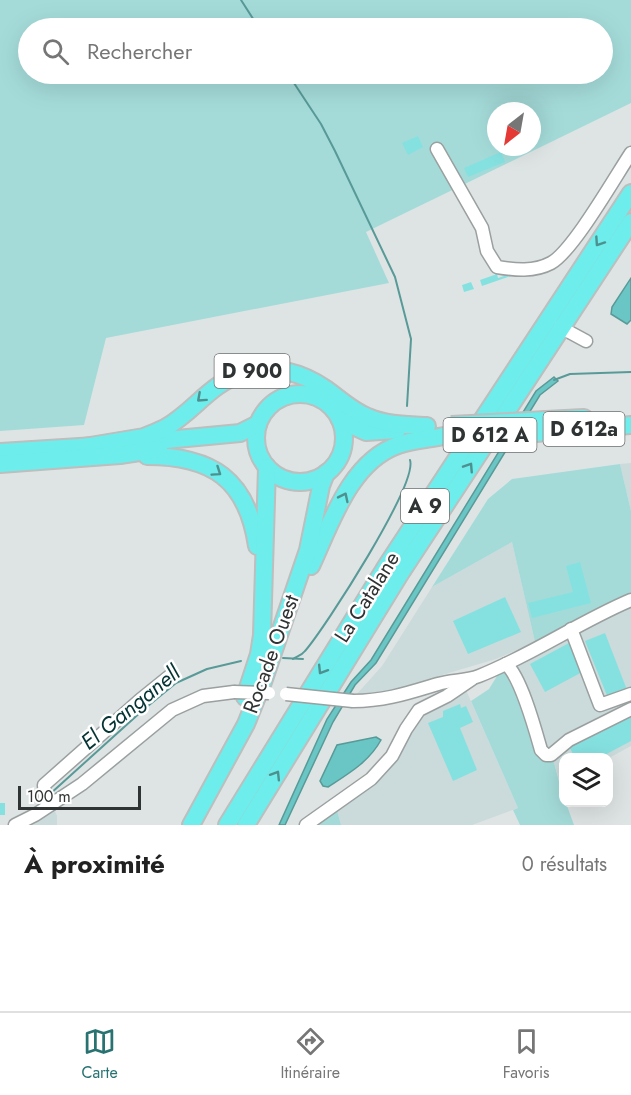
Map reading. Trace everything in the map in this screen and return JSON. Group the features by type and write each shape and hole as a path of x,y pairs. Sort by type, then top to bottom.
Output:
{"highway":[{"name":"La Catalane","path":"228,825 387,565 631,193"},
{"name":"La Catalane","path":"246,825 400,574 631,222"},
{"name":"D 900","path":"84,447 144,437 160,430 222,382 244,372 257,370 289,371 307,378 354,411 370,418 397,424 426,426"},
{"path":"258,423 262,415 276,401 284,397 303,394 321,399 340,420 344,438 340,455"},
{"name":"D 612a","path":"541,427 631,415"},
{"path":"340,420 366,432 426,426 448,431"},
{"name":"D 900","path":"0,452 223,436 240,433 258,423"},
{"name":"Rocade Ouest","path":"178,825 215,762 236,719 252,678 262,635 267,467 258,450 256,432 258,423"},
{"name":"D 612a","path":"541,427 631,424"},
{"name":"D 612 A","path":"448,431 541,427"},
{"path":"340,455 351,445 373,438 448,431"},
{"path":"278,639 337,512 358,473 392,447 448,431"},
{"path":"0,464 120,455 208,444 236,443 258,450"},
{"path":"120,455 184,458 207,465 224,476 249,509 264,585"},
{"name":"Rocade Ouest","path":"191,825 246,724 308,550 321,486 326,473 340,455"},
{"path":"267,467 280,477 296,482 312,480 326,473"}],"street":[{"path":"437,149 482,228 487,251 497,267 516,270 535,269 553,262 568,248 631,153"},
{"path":"560,327 586,341"},
{"path":"306,825 371,779 392,756 419,710 447,696 476,677 506,664 596,615 631,600"},
{"path":"571,629 600,705 631,694"},
{"path":"506,664 511,668 541,750 546,755 551,755 579,735 631,709"},
{"path":"52,804 45,799 44,785 171,675"},
{"path":"15,825 82,784 172,710 203,696 234,692 286,694 353,701 390,699 443,682 476,677"}],"shaded area":[{"path":"0,0 631,0 631,103 541,147 541,102 487,102 487,156 522,156 366,232 389,283 106,338 84,425 0,431"},
{"path":"631,278 631,320 627,324 611,314 612,307"},
{"path":"554,377 558,381 540,395 376,663 355,685 333,722 285,825 279,825 327,719 351,682 371,660 536,391"},
{"path":"631,463 631,511 620,464"},
{"path":"620,464 631,511 631,596 591,613 535,642 512,542 432,587 488,499 512,479"},
{"path":"512,542 535,642 496,659 442,675 404,691 355,696 382,666 432,587"},
{"path":"631,604 631,746 613,756 613,753 559,753 559,780 553,759 514,664"},
{"path":"514,664 553,759 559,781 559,807 567,807 574,825 520,825 513,810 518,808 471,701 489,689 497,676"},
{"path":"466,690 518,808 472,825 341,825 337,810 397,760 419,717 430,708"},
{"path":"376,737 381,740 364,761 328,787 323,786 320,781 337,745"},
{"path":"53,806 57,816 57,825 22,825"},
{"path":"337,810 341,825 316,825"}],"building":[{"path":"418,136 423,147 408,155 402,143"},
{"path":"492,156 503,156 505,162 468,177 464,168"},
{"path":"497,274 498,278 510,274 511,276 482,286 480,280"},
{"path":"471,282 474,289 464,292 462,285"},
{"path":"580,562 591,603 532,618 528,603 573,592 566,566"},
{"path":"505,597 521,632 468,654 453,621"},
{"path":"605,633 627,690 608,698 585,641"},
{"path":"569,643 584,671 545,692 530,664"},
{"path":"460,704 461,708 466,706 473,722 460,728 477,770 453,781 428,723 443,717 443,711"},
{"path":"631,711 631,741 608,753 572,753 568,744"},
{"path":"0,803 5,803 5,815 0,815"}],"waterway":[{"path":"241,0 253,18"},
{"path":"295,84 321,124 395,277 411,339 407,406"},
{"path":"554,380 570,374 631,372"},
{"path":"293,659 304,652 316,637 368,556 400,497 409,474 410,460"},
{"name":"El Ganganell","path":"283,658 303,659"},
{"name":"El Ganganell","path":"50,794 176,683 207,669 241,661"}]}
